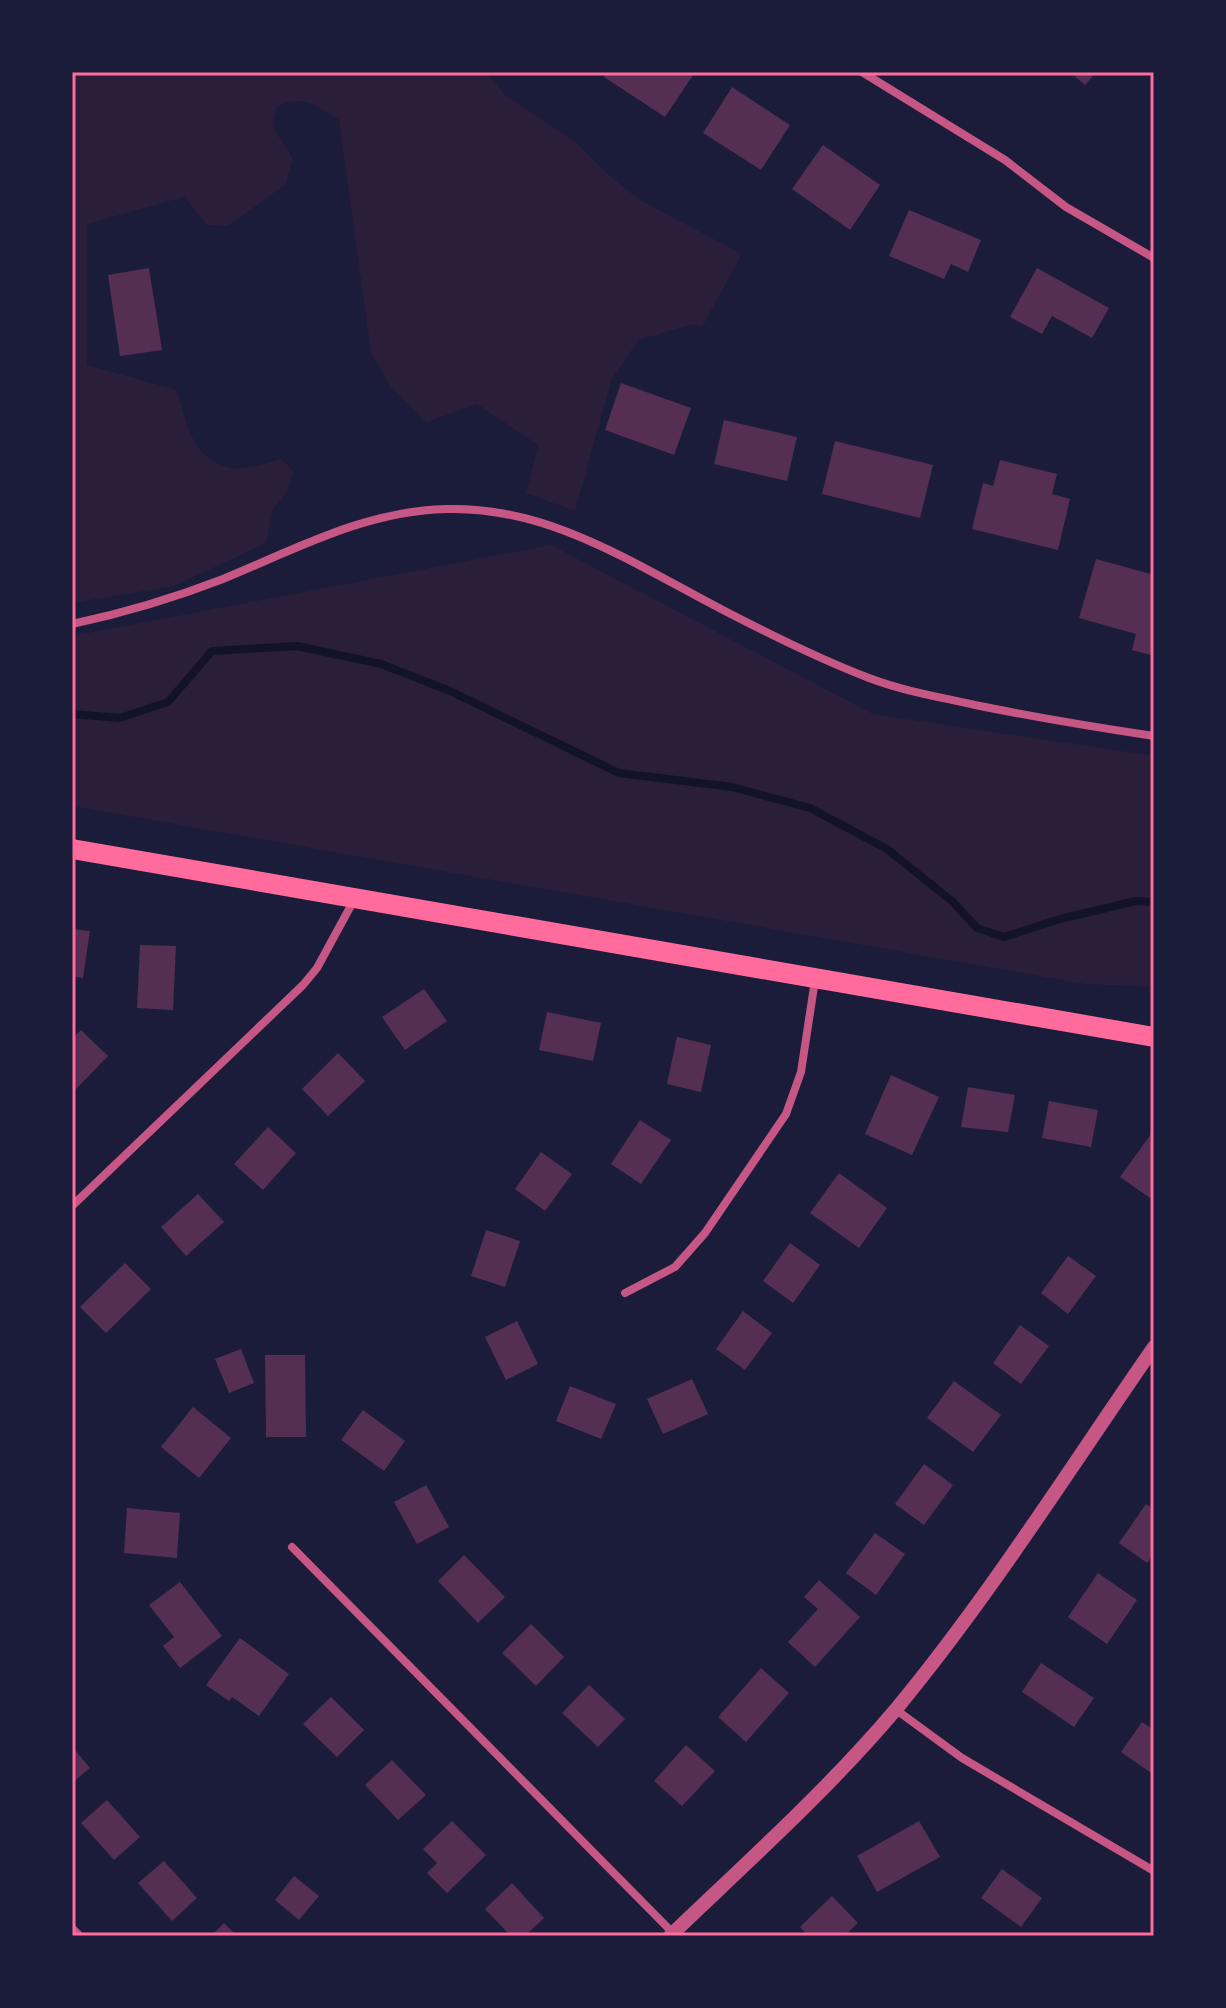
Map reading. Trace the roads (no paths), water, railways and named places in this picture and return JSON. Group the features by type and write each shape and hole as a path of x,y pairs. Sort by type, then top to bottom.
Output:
{"main road":[{"path":"72,849 1154,1037"}],"street":[{"path":"862,72 1005,160 1066,207 1154,258"},
{"path":"72,624 169,599 308,541 376,518 446,509 483,510 525,516 601,545 721,609 872,679 921,694 1154,736"},
{"path":"72,1206 303,985 317,968 354,899"},
{"path":"625,1293 675,1267 705,1233 786,1114 801,1072 815,979"},
{"path":"292,1547 671,1935 846,1766 895,1709 957,1632 1154,1347"},
{"path":"895,1709 962,1758 1154,1871"},
{"path":"72,1928 80,1936"}],"waterway":[{"path":"72,714 120,718 168,702 212,651 297,646 381,664 450,691 619,773 732,787 810,808 887,849 953,902 977,928 1004,937 1060,919 1136,901 1154,902"}]}
